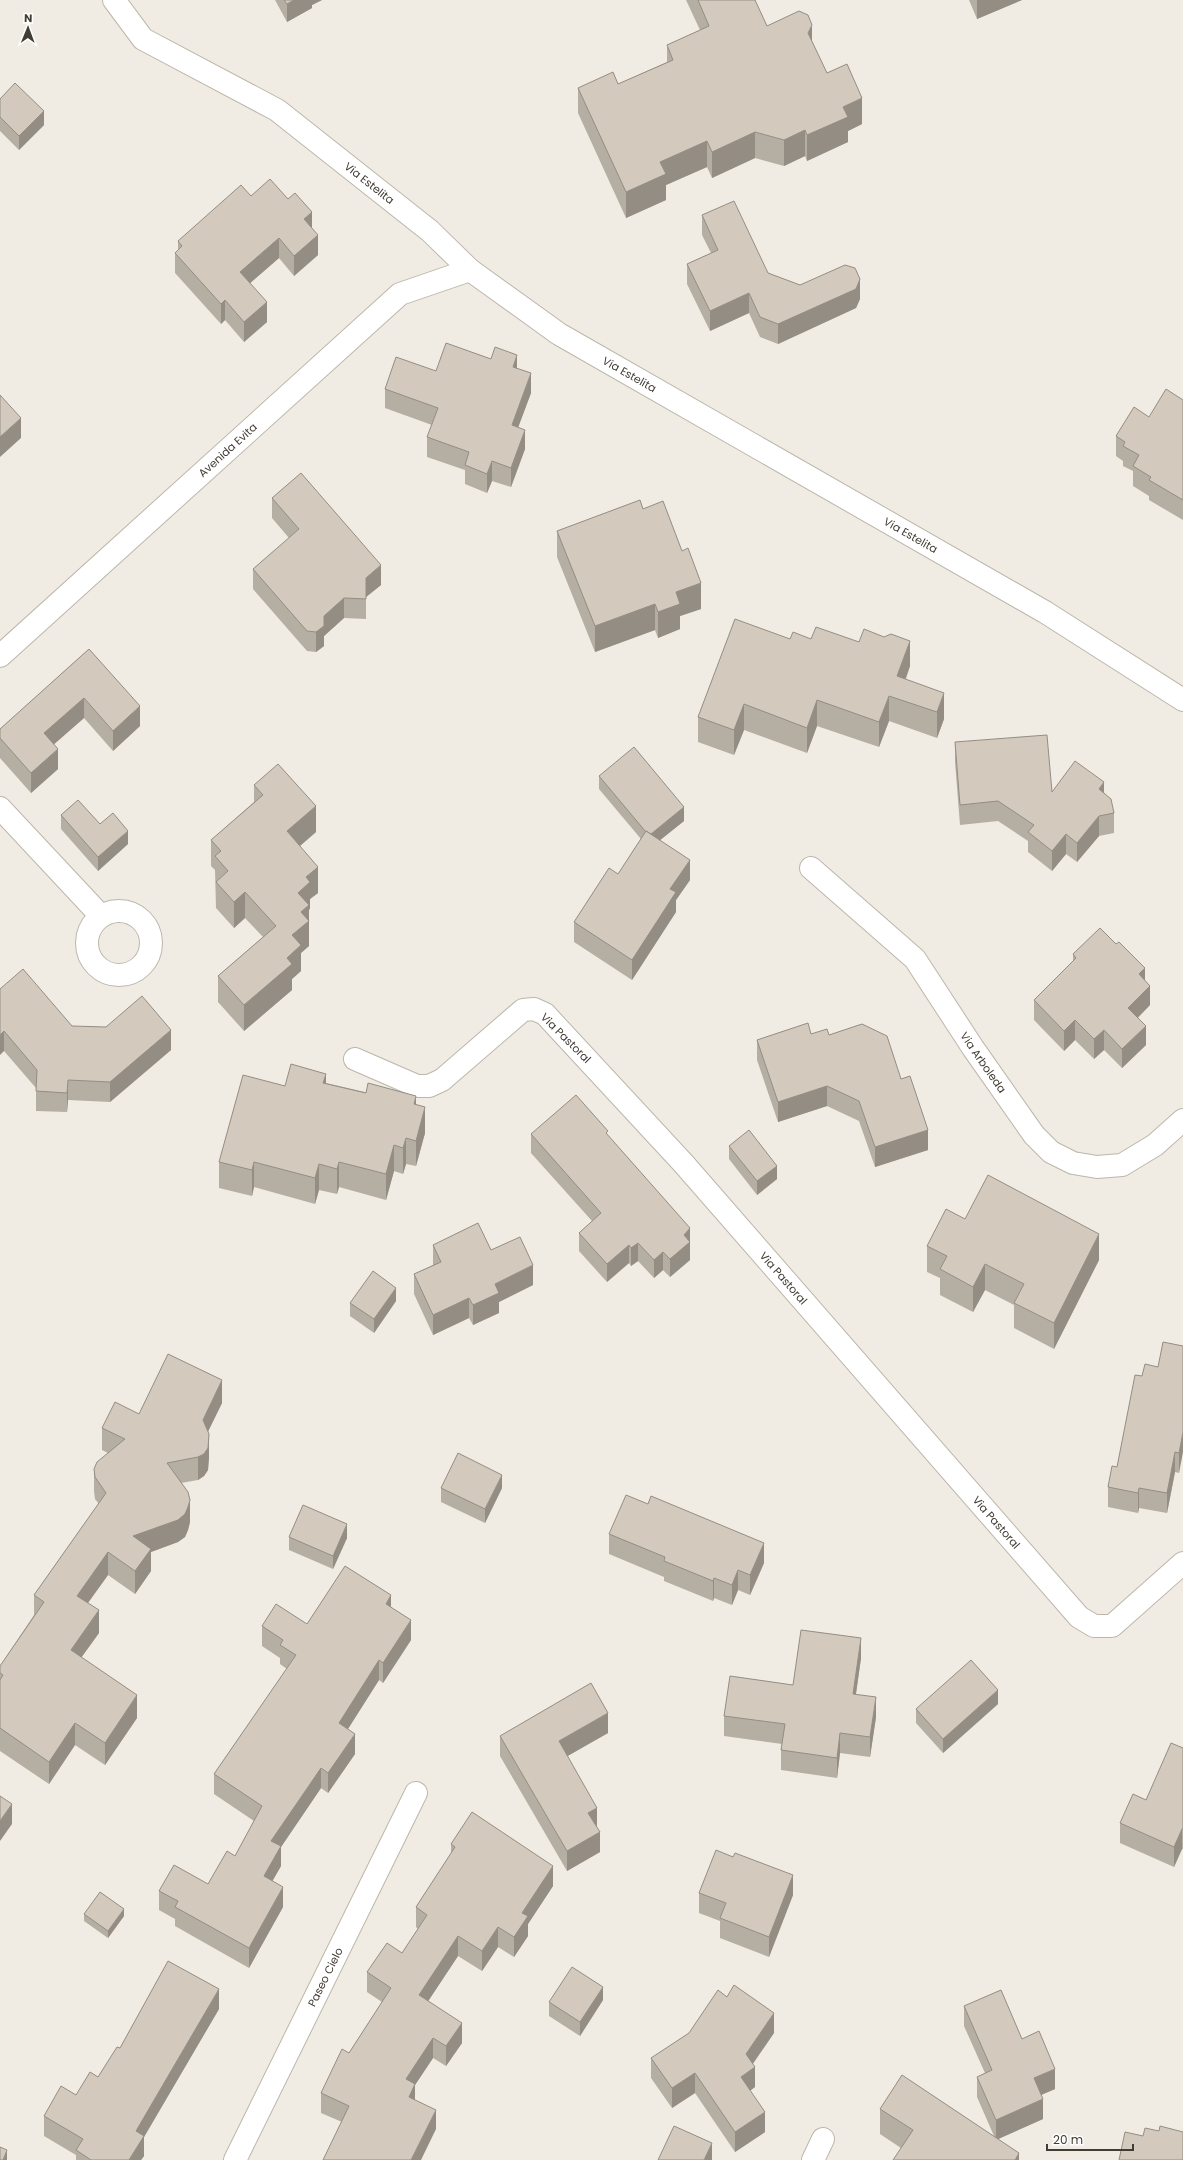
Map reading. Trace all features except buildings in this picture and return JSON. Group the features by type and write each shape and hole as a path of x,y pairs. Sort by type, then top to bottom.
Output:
{"street":[{"name":"Via Estelita","path":"114,0 143,39 277,110 430,231 470,270 559,334 1045,612 1183,700"},
{"name":"Avenida Evita","path":"0,656 400,294 470,270"},
{"path":"0,808 102,916"},
{"name":"Via Arboleda","path":"811,868 915,959 973,1048 1034,1135 1052,1152 1073,1162 1097,1167 1122,1165 1155,1145 1183,1120"},
{"name":"Via Pastoral","path":"355,1059 417,1086 429,1086 442,1080 523,1010 534,1009 545,1014 684,1164 1079,1617 1094,1626 1112,1626 1183,1563"},
{"name":"Paseo Cielo","path":"235,2160 416,1793"},
{"path":"813,2160 823,2139"}]}
